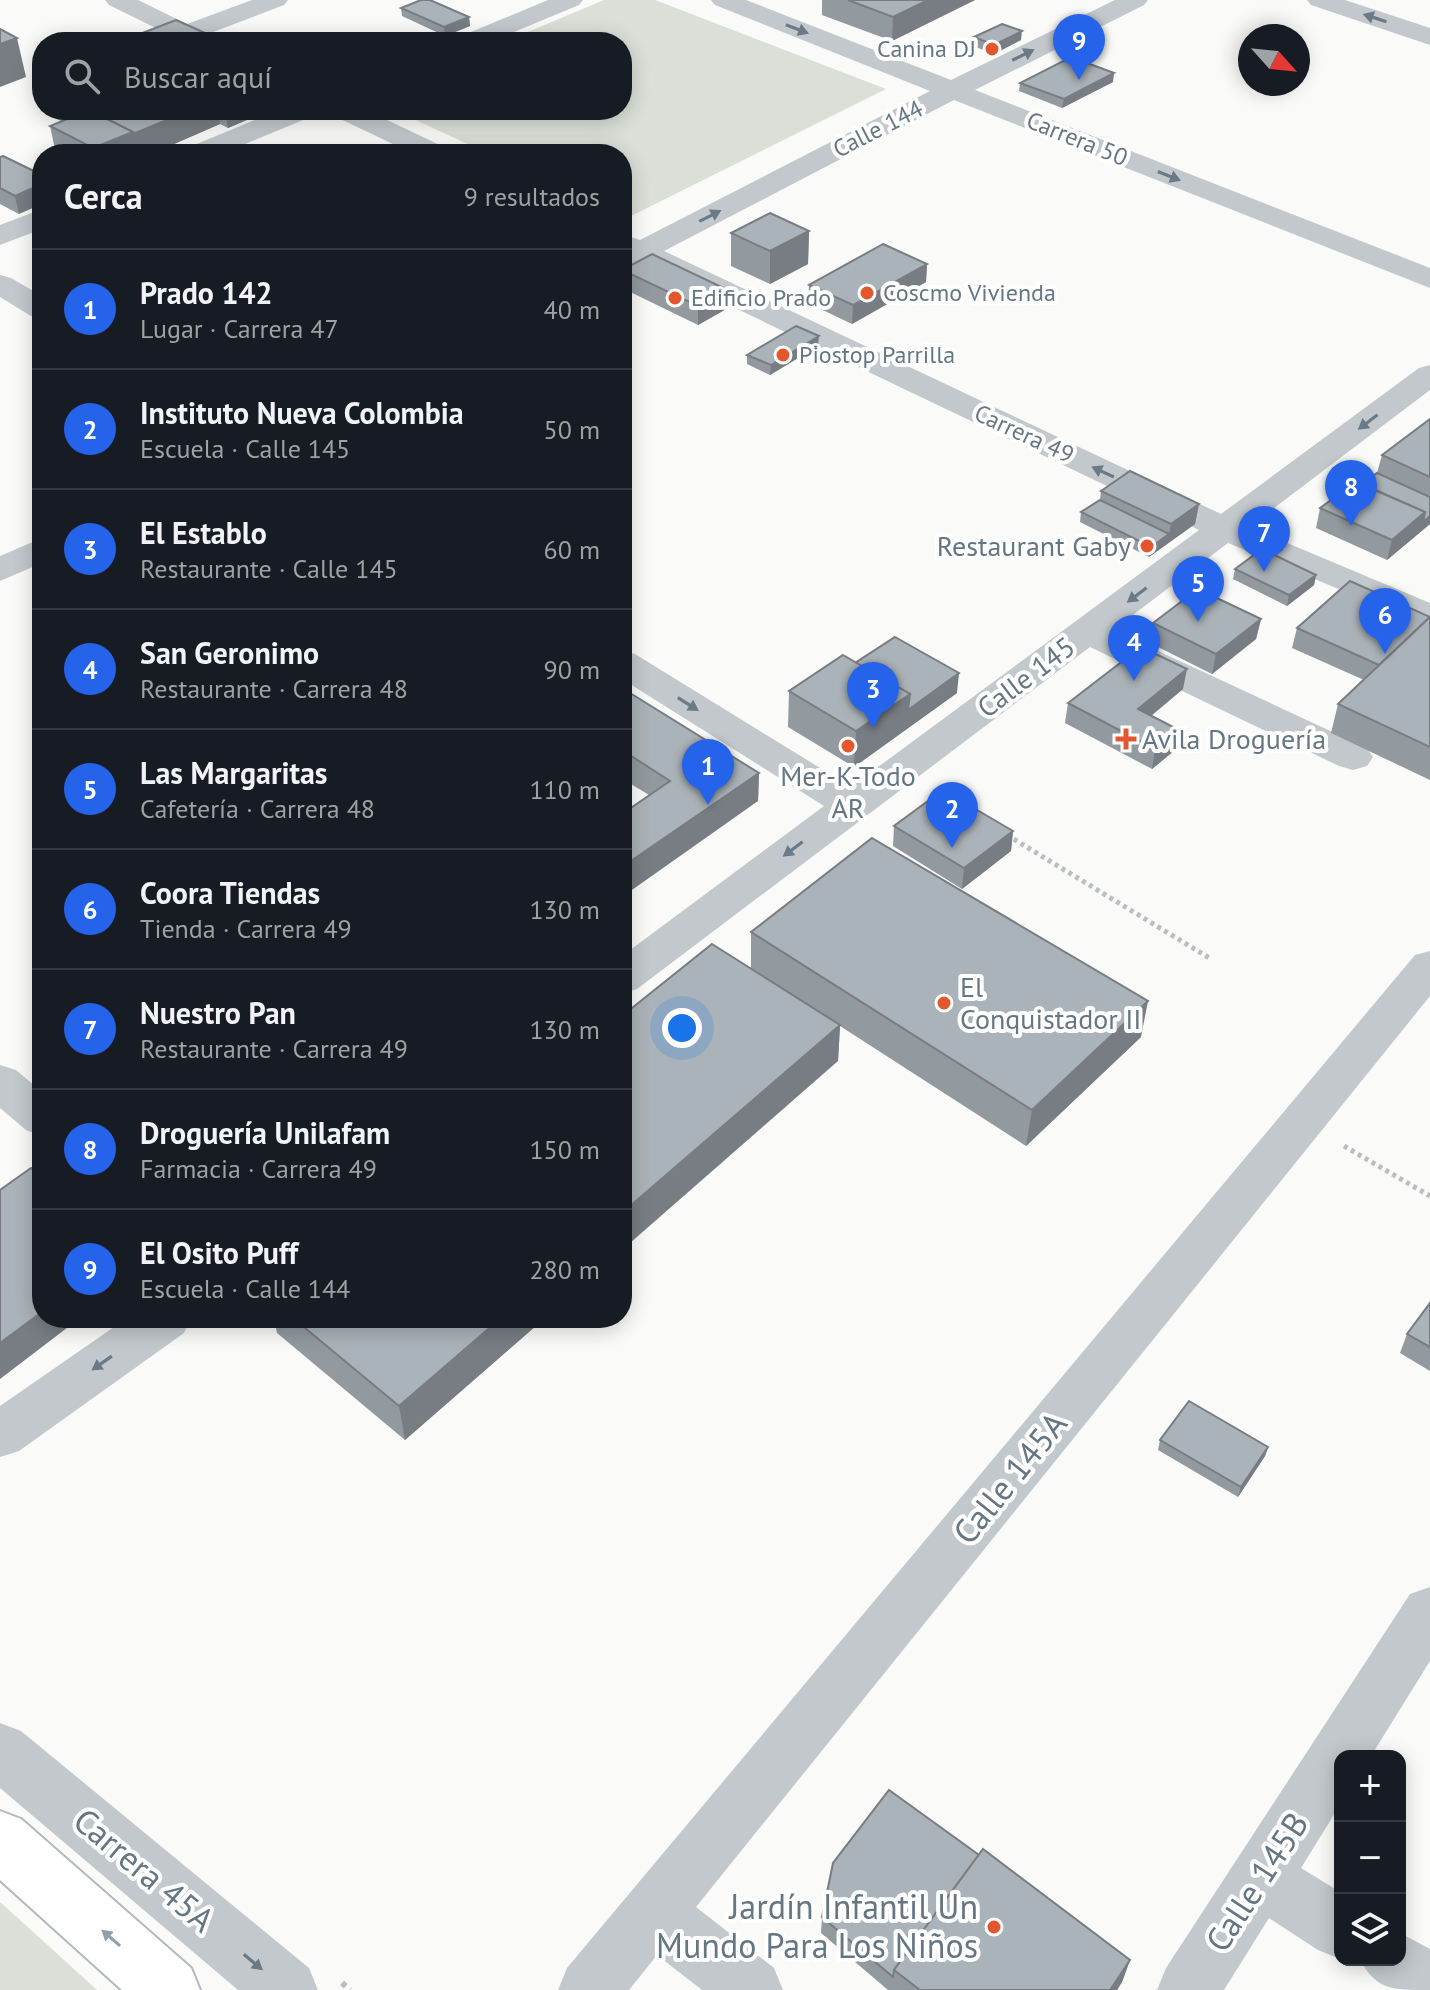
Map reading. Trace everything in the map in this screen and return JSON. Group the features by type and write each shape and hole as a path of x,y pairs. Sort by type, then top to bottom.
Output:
{"highway":[{"path":"0,1840 169,1990"}],"street":[{"path":"118,0 183,32"},
{"path":"208,32 275,0"},
{"path":"492,32 570,0"},
{"name":"Carrera 50","path":"724,0 1430,279"},
{"name":"Calle 144","path":"632,250 1135,0"},
{"path":"1320,0 1430,37"},
{"path":"221,144 279,120"},
{"path":"365,120 415,144"},
{"path":"0,236 32,222"},
{"name":"Carrera 49","path":"632,254 1224,529 1430,616"},
{"path":"0,284 32,303"},
{"name":"Calle 145","path":"632,970 1430,375"},
{"path":"0,570 32,554"},
{"path":"1087,632 1353,757"},
{"path":"632,668 851,805"},
{"name":"Calle 145A","path":"589,1990 1430,966"},
{"path":"0,1082 32,1109"},
{"path":"0,1435 152,1328"},
{"name":"Calle 145B","path":"1188,1990 1430,1612"},
{"name":"Carrera 45A","path":"0,1751 287,1990"},
{"path":"1260,1877 1334,1924"},
{"path":"653,1913 752,1990"},
{"path":"1400,1966 1430,1985"}],"path":[{"path":"996,828 1211,959"},
{"path":"1301,1123 1430,1196"}],"shaded area":[{"path":"604,0 655,0 886,89 632,216 632,144 467,144 416,120 632,120 632,32 528,32"},
{"path":"0,1902 9,1910 97,1990 0,1990"}],"building":[{"path":"430,0 469,17 444,27 401,8"},
{"path":"848,0 928,0 893,17"},
{"path":"176,20 203,32 145,32"},
{"path":"1002,24 1022,31 994,45 974,37"},
{"path":"0,29 17,38 0,44"},
{"path":"1071,57 1114,73 1064,99 1020,83"},
{"path":"65,120 109,120 133,132 103,144 85,144 50,126"},
{"path":"109,120 167,120 133,134"},
{"path":"0,157 32,170 32,188 15,196 0,188"},
{"path":"770,213 809,231 770,251 731,233"},
{"path":"883,244 927,264 853,305 809,285"},
{"path":"652,254 728,290 698,306 632,275 632,265"},
{"path":"796,326 819,336 771,365 747,355"},
{"path":"1430,419 1430,477 1382,455"},
{"path":"1130,471 1199,504 1171,524 1101,491"},
{"path":"1377,473 1430,497 1430,516 1423,522 1425,512 1362,484"},
{"path":"1356,482 1425,512 1392,540 1320,508"},
{"path":"1100,500 1169,534 1151,547 1081,512"},
{"path":"1262,549 1316,575 1289,595 1235,569"},
{"path":"1350,581 1430,617 1379,665 1297,628"},
{"path":"1198,589 1261,619 1216,654 1153,623"},
{"path":"1430,617 1430,747 1338,704"},
{"path":"895,637 959,673 908,710 910,694 855,663"},
{"path":"1141,647 1187,669 1138,709 1179,730 1155,749 1068,703"},
{"path":"843,655 910,694 856,731 789,691"},
{"path":"632,694 759,773 632,860 632,807 670,781 632,757"},
{"path":"943,790 1013,831 964,868 894,826"},
{"name":"El Conquistador II","path":"872,838 1148,1001 1032,1110 751,932"},
{"path":"712,944 840,1025 632,1204 632,1008"},
{"path":"32,1169 32,1319 0,1343 0,1190"},
{"path":"1430,1303 1430,1347 1407,1334"},
{"path":"305,1328 489,1328 399,1406"},
{"path":"1189,1401 1268,1447 1241,1487 1160,1440"},
{"path":"889,1790 979,1855 894,1970 893,1977 822,1917 833,1863"},
{"name":"Jardín Infantil Un Mundo Para Los Niños","path":"983,1849 1130,1960 1110,1990 920,1990 894,1970"}],"place":[{"name":"Canina DJ","path":"992,49"},
{"name":"El Osito Puff","path":"1079,80"},
{"name":"Coscmo Vivienda","path":"867,293"},
{"name":"Edificio Prado","path":"675,298"},
{"name":"Piostop Parrilla","path":"783,355"},
{"name":"Droguería Unilafam","path":"1351,526"},
{"name":"Restaurant Gaby","path":"1147,546"},
{"name":"Nuestro Pan","path":"1264,572"},
{"name":"Las Margaritas","path":"1198,622"},
{"name":"Coora Tiendas","path":"1385,654"},
{"name":"San Geronimo","path":"1134,681"},
{"name":"El Establo","path":"873,728"},
{"name":"Avila Droguería","path":"1126,739"},
{"name":"Mer-K-Todo AR","path":"848,746"},
{"name":"Prado 142","path":"708,805"},
{"name":"Instituto Nueva Colombia","path":"952,848"},
{"name":"El Conquistador II","path":"944,1003"},
{"name":"Jardín Infantil Un Mundo Para Los Niños","path":"994,1927"}]}
